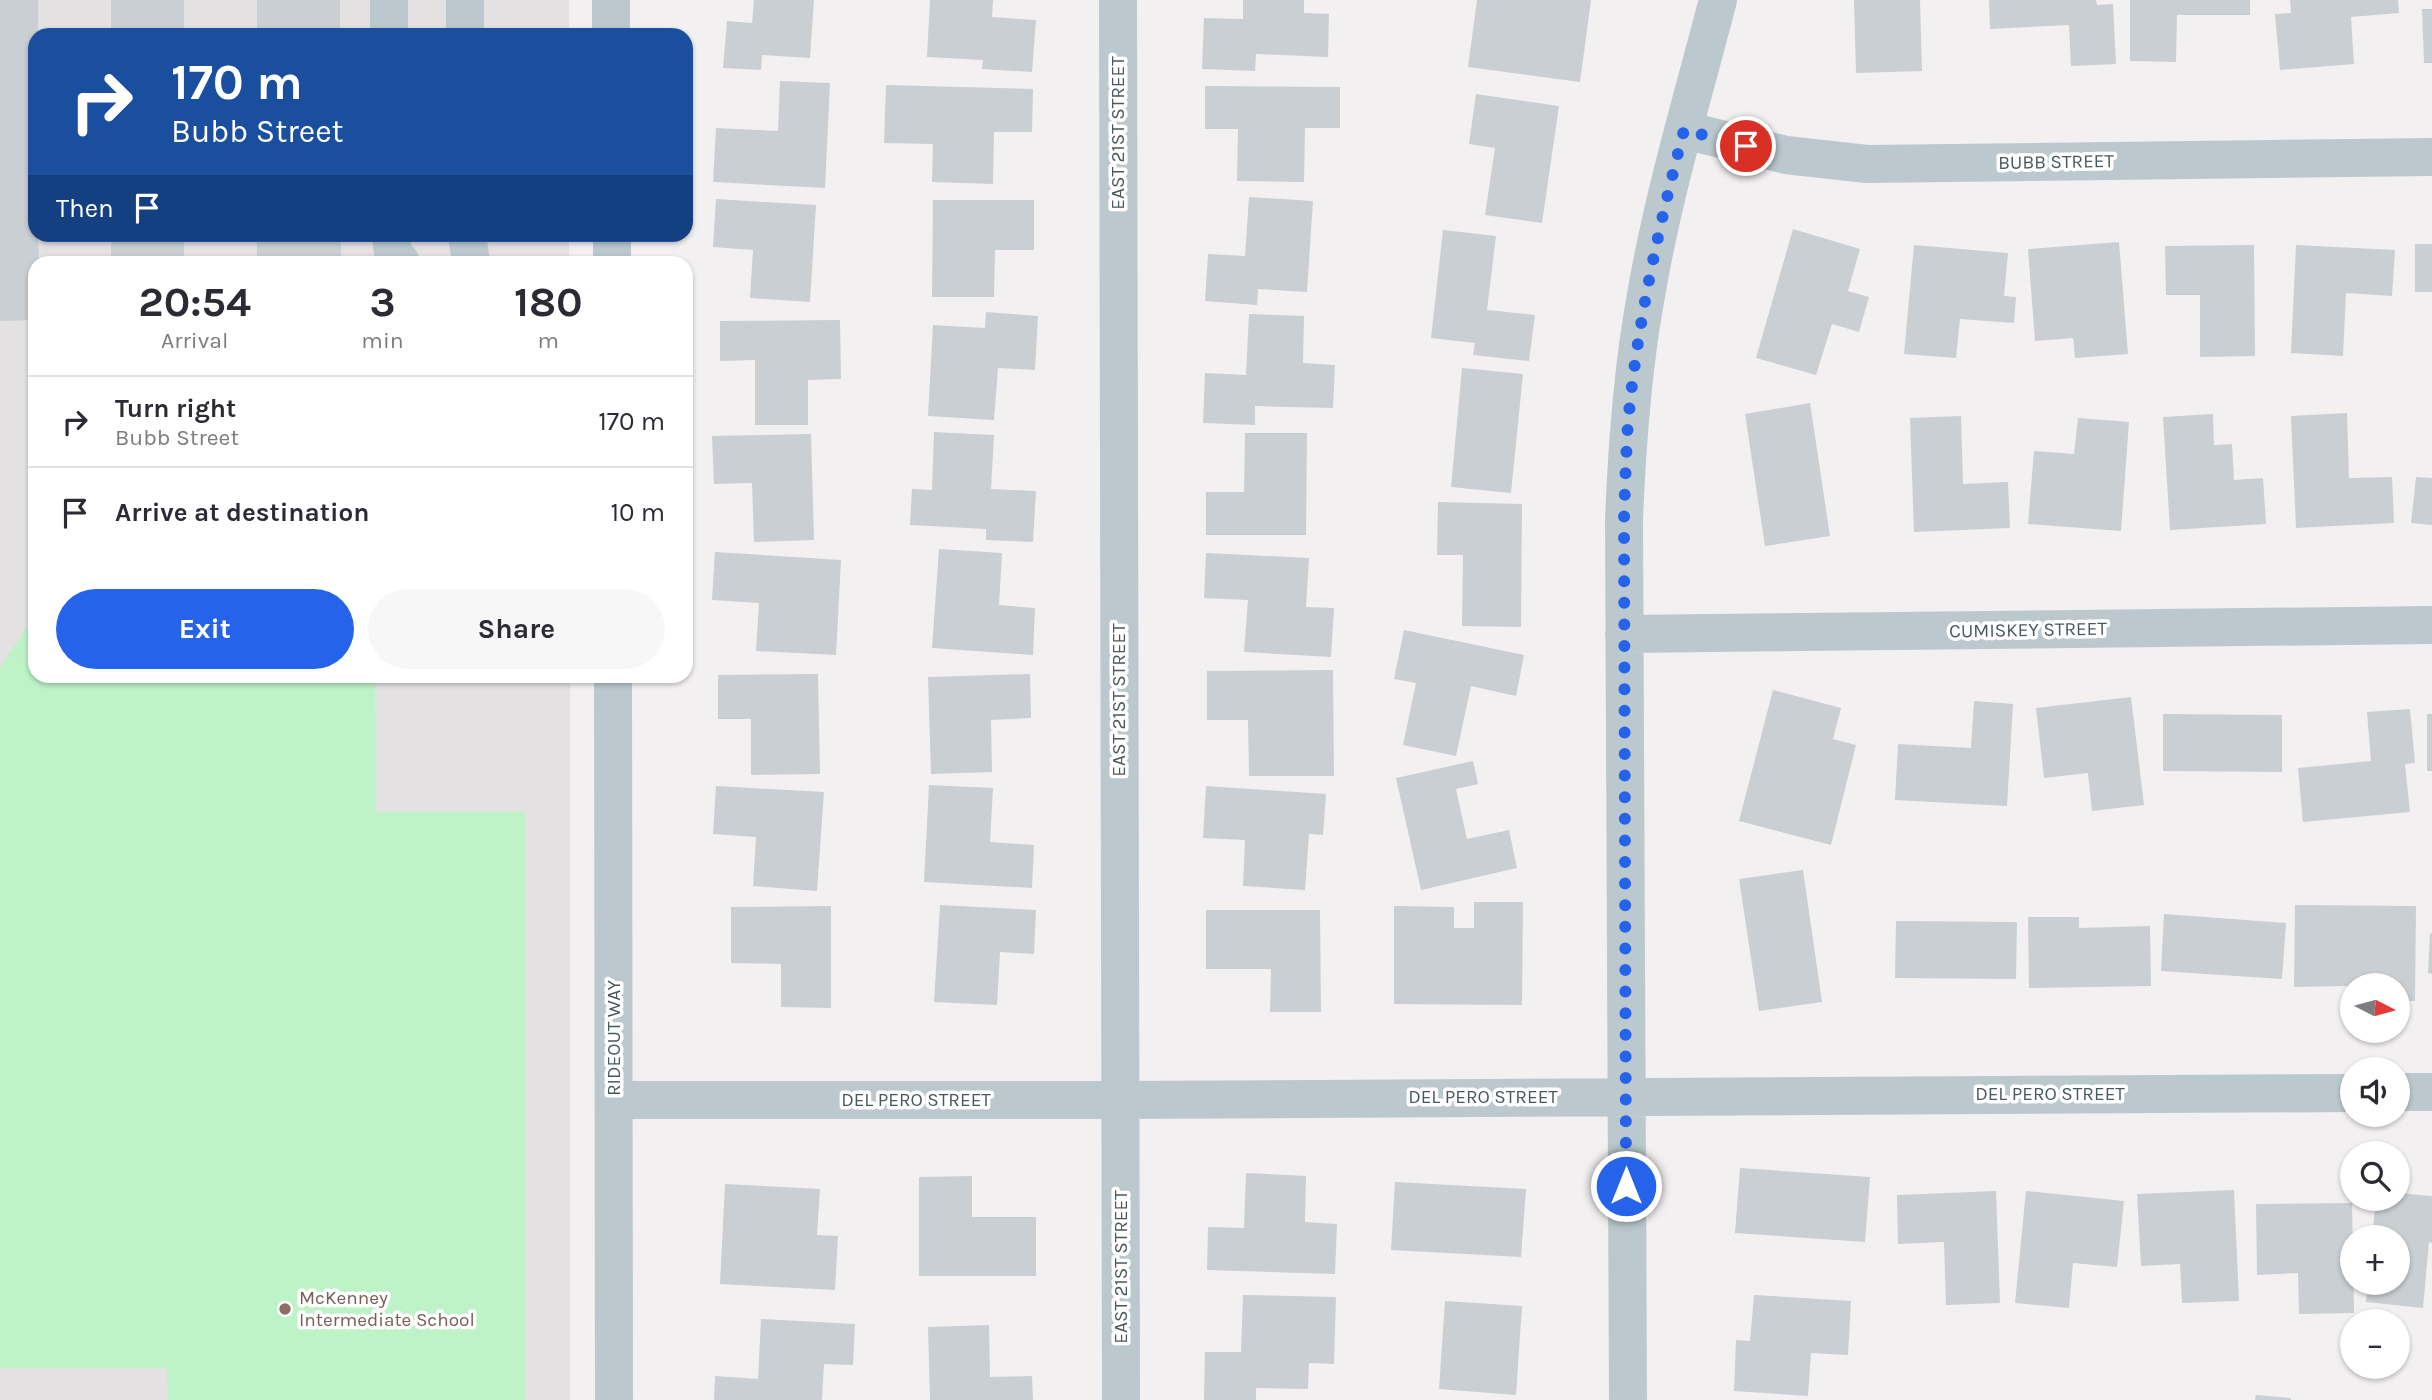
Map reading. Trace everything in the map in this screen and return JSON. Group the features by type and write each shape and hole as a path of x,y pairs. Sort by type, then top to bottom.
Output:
{"street":[{"path":"389,28 390,0"},
{"path":"465,0 465,28"},
{"path":"611,0 611,28"},
{"name":"EAST 21ST STREET","path":"1118,0 1121,1400"},
{"path":"1628,1400 1624,519 1628,423 1645,302 1663,212 1718,0"},
{"name":"BUBB STREET","path":"1684,130 1786,155 1867,164 2432,157"},
{"name":"CUMISKEY STREET","path":"1624,634 2432,625"},
{"name":"RIDEOUT WAY","path":"613,683 614,1400"},
{"path":"2410,1093 2432,1092"},
{"name":"DEL PERO STREET","path":"614,1100 2340,1093"}],"shaded area":[{"path":"0,0 569,0 569,28 28,28 28,242 569,242 569,256 28,256 28,683 570,683 570,1400 0,1400"}],"green space":[{"path":"28,625 28,683 375,683 376,812 525,812 525,1400 168,1400 167,1368 0,1368 0,668"}],"building":[{"path":"0,0 38,0 38,28 28,28 28,242 38,242 39,256 28,256 28,320 0,321"},
{"path":"111,0 184,0 184,28 111,28"},
{"path":"257,0 340,0 340,28 257,28"},
{"path":"754,0 814,0 810,58 762,55 761,70 723,68 727,21 752,23"},
{"path":"930,0 993,0 992,17 1036,20 1032,72 982,69 983,60 927,57"},
{"path":"1243,0 1304,0 1304,13 1329,14 1328,57 1256,54 1255,71 1202,69 1204,18 1243,19"},
{"path":"1477,0 1591,0 1580,82 1468,67"},
{"path":"1854,0 1920,0 1922,71 1856,73"},
{"path":"1989,0 2096,0 2097,5 2113,4 2116,64 2071,66 2069,25 1990,29"},
{"path":"2130,0 2250,0 2250,15 2177,15 2176,62 2130,61"},
{"path":"2290,0 2398,0 2399,13 2351,17 2354,64 2280,70 2275,14 2291,13"},
{"path":"2422,9 2432,9 2432,63 2424,63"},
{"path":"780,81 830,83 825,188 713,182 716,128 778,131"},
{"path":"886,85 1033,89 1032,132 994,132 993,184 932,182 933,144 884,143"},
{"path":"1205,86 1340,87 1340,128 1305,128 1304,182 1237,181 1238,129 1205,129"},
{"path":"1476,94 1559,106 1542,223 1485,215 1495,148 1469,144"},
{"path":"1249,197 1313,201 1307,292 1258,289 1257,305 1205,301 1208,254 1245,256"},
{"path":"716,199 816,205 810,302 750,298 753,250 713,247"},
{"path":"933,200 1034,200 1034,250 995,250 994,297 932,297"},
{"path":"1793,229 1860,249 1848,291 1869,297 1859,332 1832,324 1816,375 1756,358"},
{"path":"1443,230 1496,236 1487,310 1535,315 1529,361 1473,355 1475,343 1431,338"},
{"path":"111,242 184,242 184,256 111,256"},
{"path":"257,242 341,242 341,256 257,256"},
{"path":"2119,242 2128,354 2075,358 2073,338 2035,341 2028,249"},
{"path":"2415,244 2432,244 2432,292 2415,292"},
{"path":"1914,245 2008,253 2004,296 2016,297 2014,323 1960,319 1956,358 1904,354"},
{"path":"2254,245 2255,356 2200,357 2200,295 2166,295 2165,246"},
{"path":"2296,245 2395,250 2392,296 2346,293 2343,356 2291,353"},
{"path":"986,312 1038,316 1035,370 998,368 994,420 928,416 933,325 985,328"},
{"path":"1249,314 1304,316 1303,363 1335,365 1333,408 1255,406 1255,425 1203,423 1205,373 1246,375"},
{"path":"840,320 841,379 808,380 808,425 755,425 755,360 720,361 720,321"},
{"path":"1462,368 1523,374 1511,493 1451,487"},
{"path":"1810,403 1830,536 1765,546 1745,414"},
{"path":"2347,413 2349,478 2392,477 2394,523 2296,528 2291,416"},
{"path":"2213,414 2214,445 2232,444 2234,480 2263,478 2266,524 2170,530 2163,417"},
{"path":"1961,416 1963,484 2008,482 2010,528 1914,532 1910,418"},
{"path":"2078,418 2129,422 2121,531 2028,524 2034,451 2074,454"},
{"path":"934,432 994,435 991,489 1036,491 1033,542 986,540 986,529 910,525 912,489 932,490"},
{"path":"1245,433 1307,433 1306,535 1206,535 1206,492 1244,492"},
{"path":"811,434 814,540 754,542 752,483 714,484 712,436"},
{"path":"2416,477 2432,478 2432,525 2411,523"},
{"path":"1438,502 1522,504 1521,627 1462,626 1463,555 1437,555"},
{"path":"939,549 1002,553 999,605 1035,608 1033,655 932,648"},
{"path":"715,552 841,560 836,655 756,651 759,603 712,600"},
{"path":"1206,553 1309,558 1306,607 1334,608 1331,657 1244,652 1248,600 1204,598"},
{"path":"1404,630 1524,655 1516,696 1471,686 1456,756 1403,745 1416,683 1394,679"},
{"path":"1333,670 1334,776 1249,776 1248,720 1207,720 1207,671"},
{"path":"818,674 820,774 751,775 751,719 718,719 718,675"},
{"path":"1030,674 1031,718 991,720 992,772 931,774 928,677"},
{"path":"1773,690 1841,708 1833,739 1856,745 1831,845 1739,821"},
{"path":"2131,697 2144,805 2092,811 2088,773 2044,778 2036,708"},
{"path":"1974,701 2013,704 2007,806 1895,800 1898,744 1971,748"},
{"path":"2410,709 2415,763 2405,764 2410,812 2303,822 2298,768 2371,761 2367,712"},
{"path":"2163,714 2282,715 2282,772 2163,771"},
{"path":"2427,714 2432,714 2432,771 2427,771"},
{"path":"1473,761 1478,784 1456,789 1467,839 1509,830 1517,868 1421,890 1396,778"},
{"path":"929,785 993,788 990,842 1034,845 1032,888 924,882"},
{"path":"716,786 824,792 817,891 753,886 756,837 713,834"},
{"path":"1206,786 1326,794 1323,835 1309,834 1305,890 1243,886 1245,840 1203,838"},
{"path":"1803,870 1822,1002 1759,1011 1739,879"},
{"path":"1474,902 1523,902 1522,1005 1394,1004 1394,906 1454,907 1454,928 1474,928"},
{"path":"940,905 1036,910 1034,954 1000,952 997,1005 934,1002"},
{"path":"2295,905 2416,906 2415,1001 2410,1001 2410,973 2340,973 2340,986 2294,987"},
{"path":"831,906 831,1008 781,1007 781,964 731,963 731,907"},
{"path":"1206,910 1320,910 1321,1012 1270,1012 1271,969 1206,969"},
{"path":"2164,914 2286,923 2282,979 2161,971"},
{"path":"2028,917 2079,917 2079,928 2150,926 2151,986 2029,988"},
{"path":"1896,921 2017,922 2016,979 1895,978"},
{"path":"2430,933 2432,934 2432,974 2428,973"},
{"path":"1740,1168 1870,1177 1865,1242 1735,1233"},
{"path":"1246,1173 1306,1176 1305,1222 1337,1224 1335,1274 1207,1270 1208,1227 1244,1228"},
{"path":"972,1176 972,1217 1036,1217 1036,1276 919,1276 919,1177"},
{"path":"1395,1182 1526,1189 1521,1257 1391,1250"},
{"path":"725,1184 820,1189 817,1235 838,1236 835,1290 720,1284"},
{"path":"2234,1190 2239,1301 2182,1303 2180,1264 2141,1266 2137,1194"},
{"path":"1996,1191 2000,1303 1946,1305 1944,1242 1898,1244 1897,1195"},
{"path":"2026,1191 2124,1201 2117,1267 2073,1263 2069,1308 2015,1303"},
{"path":"2410,1194 2432,1196 2432,1243 2429,1242 2423,1308 2366,1302 2367,1295 2410,1295 2410,1225 2373,1225 2375,1211 2410,1211"},
{"path":"2340,1203 2340,1211 2352,1211 2352,1225 2340,1225 2340,1295 2354,1295 2354,1309 2340,1309 2340,1313 2299,1314 2298,1273 2257,1275 2256,1204"},
{"path":"1243,1295 1336,1297 1334,1364 1309,1363 1308,1389 1256,1388 1256,1400 1204,1400 1205,1352 1241,1352"},
{"path":"1754,1295 1851,1301 1848,1355 1811,1353 1808,1396 1734,1391 1736,1340 1750,1341"},
{"path":"1445,1301 1522,1306 1516,1395 1439,1389"},
{"path":"761,1319 855,1324 853,1365 824,1364 822,1400 714,1400 715,1376 758,1379"},
{"path":"989,1325 990,1377 1032,1376 1033,1400 930,1400 928,1327"},
{"path":"2256,1395 2291,1398 2291,1400 2255,1400"}],"place":[{"name":"McKenney Intermediate School","path":"285,1309"}],"route":[{"path":"1626,1186 1624,519 1628,423 1645,302 1663,212 1684,130 1746,146"}]}
